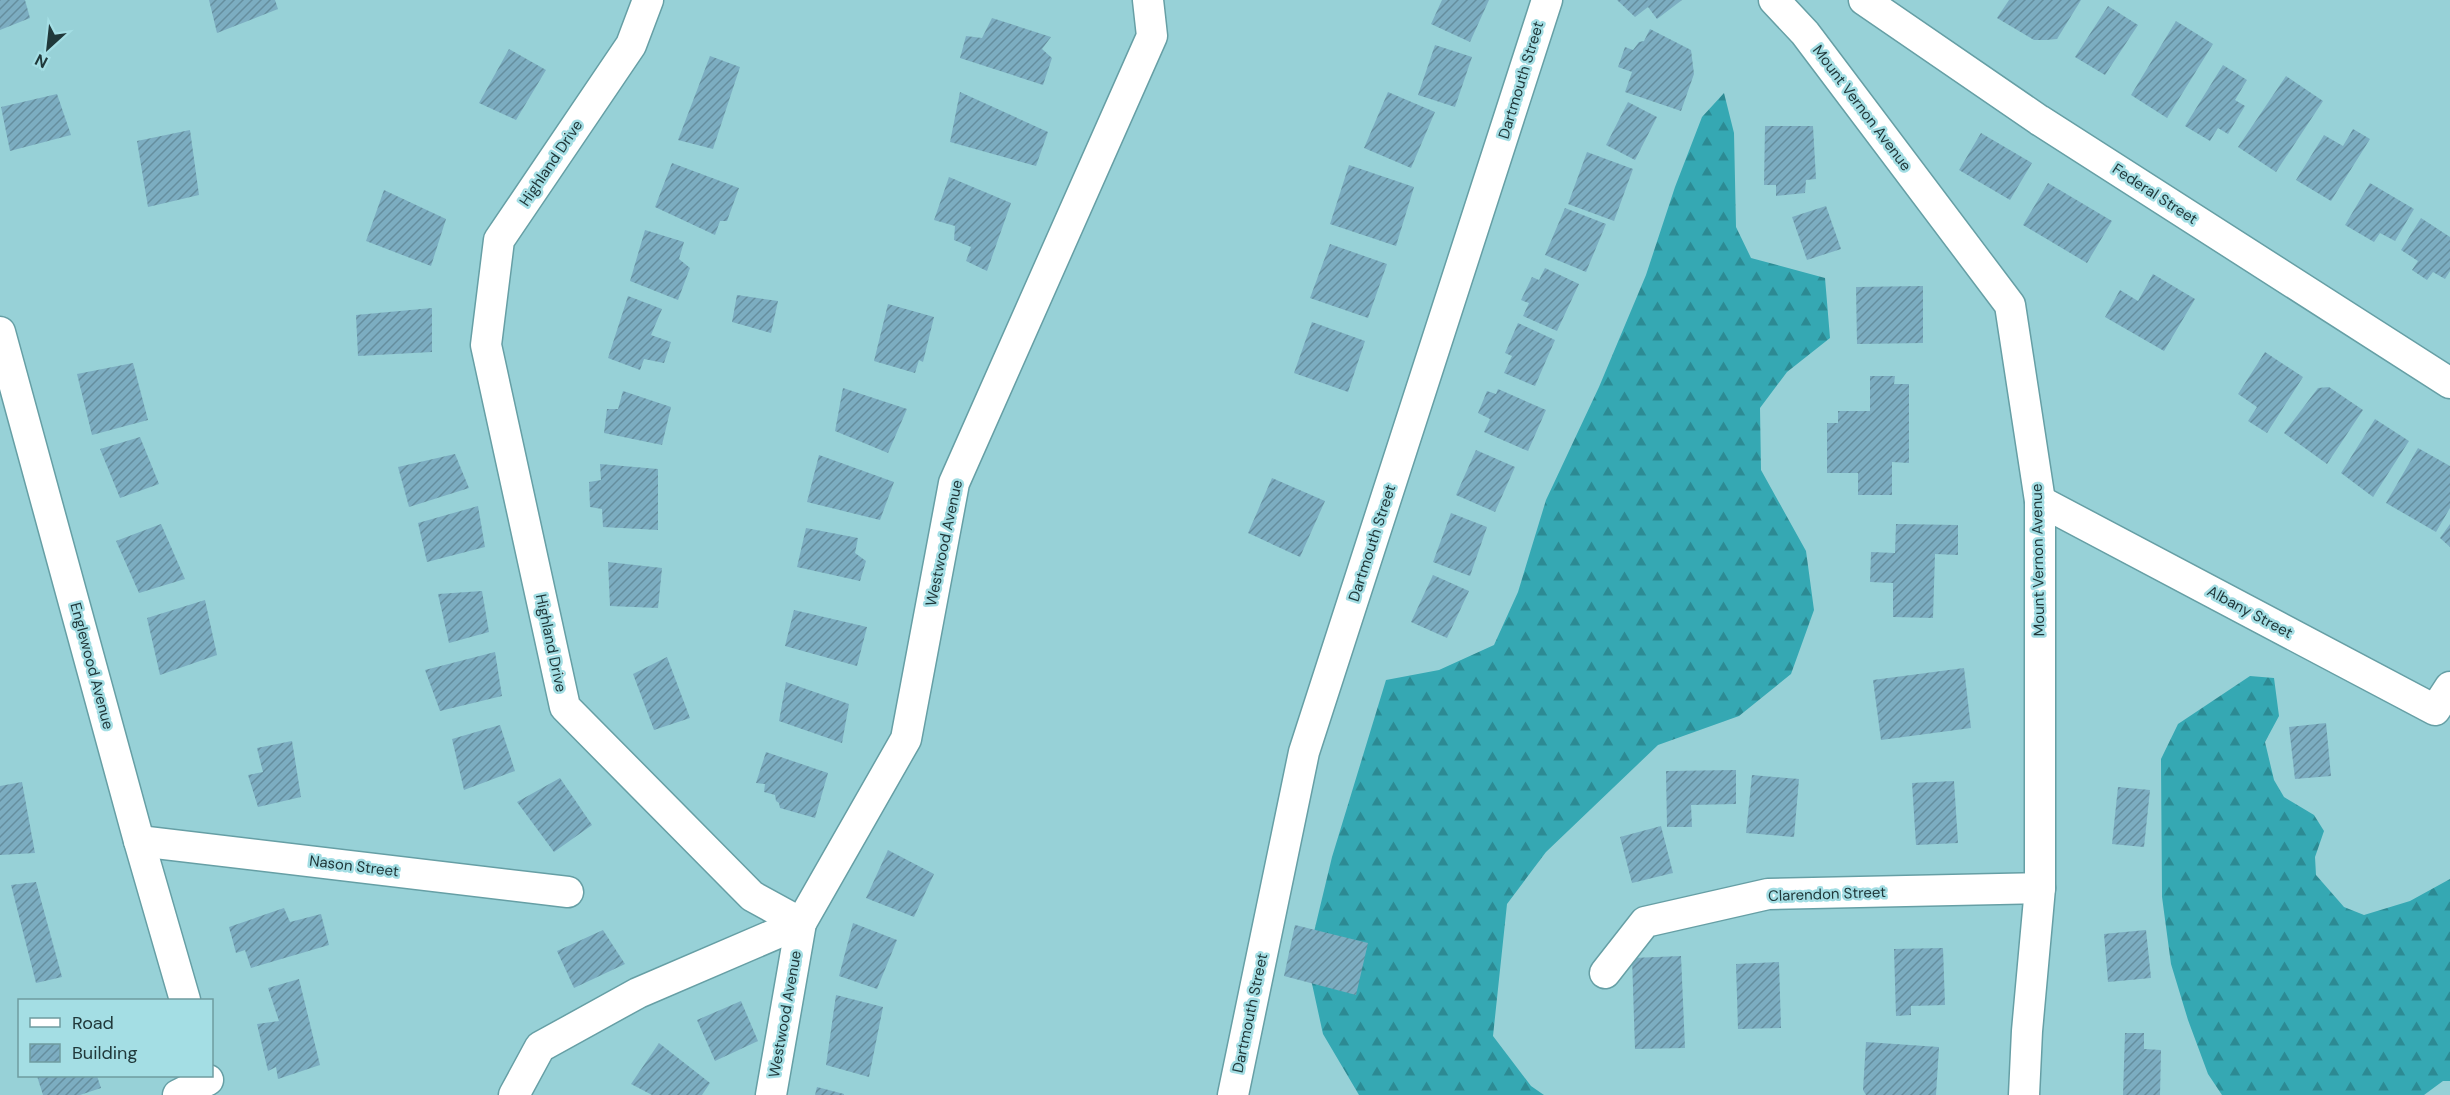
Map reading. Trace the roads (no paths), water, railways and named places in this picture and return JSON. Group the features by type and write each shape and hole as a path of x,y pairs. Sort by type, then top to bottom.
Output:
{"street":[{"name":"Highland Drive","path":"648,0 631,45 500,240 486,345 565,707 752,896 801,923"},
{"name":"Westwood Avenue","path":"771,1095 801,923 906,739 954,483 1152,36 1148,0"},
{"name":"Dartmouth Street","path":"1233,1095 1304,752 1546,0"},
{"name":"Mount Vernon Avenue","path":"1774,0 1805,33 2010,305 2040,501 2040,888 2027,1030 2024,1095"},
{"name":"Federal Street","path":"1864,0 2048,125 2450,383"},
{"name":"Englewood Avenue","path":"0,332 139,841 185,999"},
{"name":"Albany Street","path":"2040,501 2435,710 2450,687"},
{"name":"Nason Street","path":"139,841 568,892"},
{"name":"Clarendon Street","path":"1605,974 1644,922 1768,894 2040,888"},
{"path":"514,1095 540,1047 638,993 801,923"},
{"path":"178,1095 209,1083"}]}
